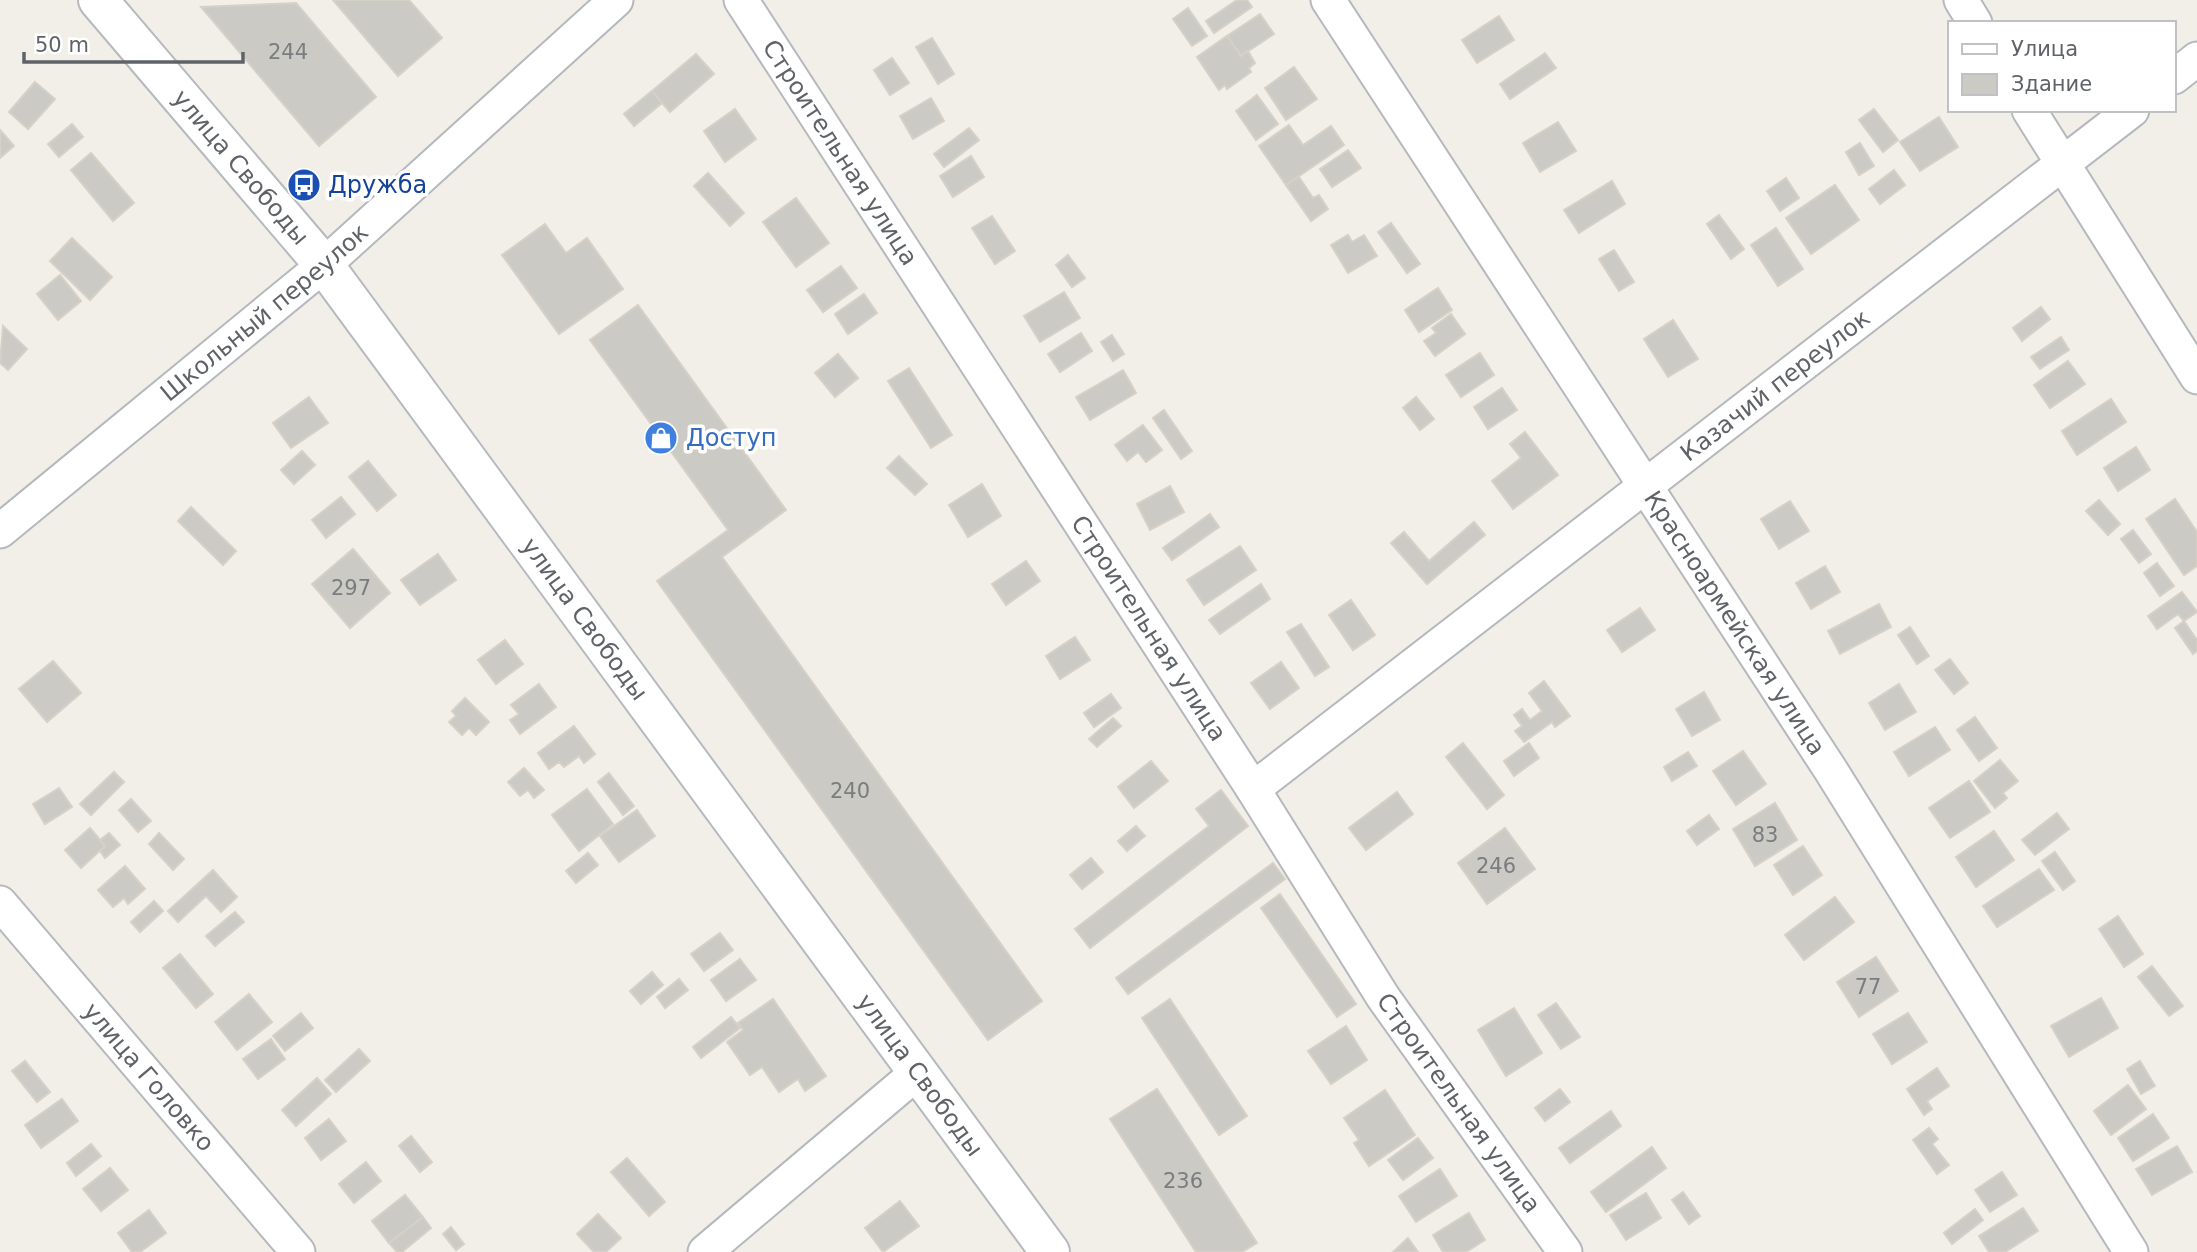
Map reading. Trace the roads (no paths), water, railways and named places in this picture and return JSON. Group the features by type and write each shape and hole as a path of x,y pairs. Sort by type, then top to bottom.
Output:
{"main road":[{"name":"улица Свободы","path":"98,0 324,265 1049,1252"}],"street":[{"name":"Школьный переулок","path":"0,531 324,265 616,0"},
{"name":"Строительная улица","path":"741,0 1253,789 1383,997 1565,1252"},
{"name":"Красноармейская улица","path":"1328,0 1648,486 1830,769 2131,1252"},
{"path":"1961,0 1974,21"},
{"path":"2176,75 2197,59"},
{"path":"2030,112 2197,377"},
{"name":"Казачий переулок","path":"1253,789 2129,112"},
{"name":"улица Головко","path":"0,903 298,1252"},
{"path":"705,1252 919,1072"}],"place":[{"name":"Дружба","path":"304,185"},
{"name":"Доступ","path":"661,438"}]}
